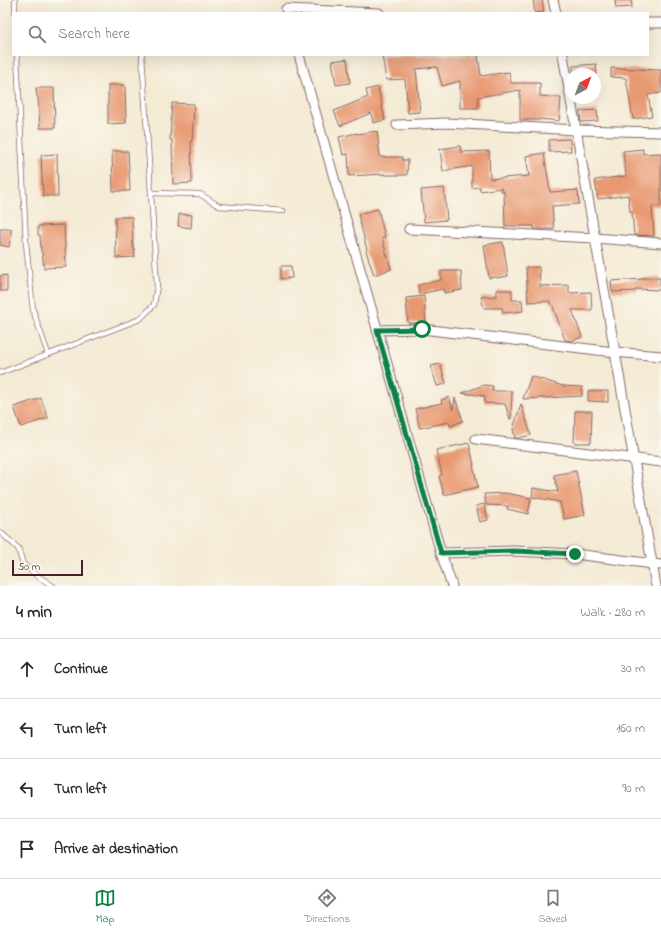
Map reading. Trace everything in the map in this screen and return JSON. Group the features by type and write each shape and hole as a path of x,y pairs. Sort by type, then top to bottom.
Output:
{"street":[{"path":"553,0 556,12"},
{"path":"285,7 363,12"},
{"path":"649,23 661,23"},
{"path":"299,56 441,553 452,586"},
{"path":"563,56 633,459 656,564 656,586"},
{"path":"397,125 446,123 576,130 661,132"},
{"path":"409,228 661,243"},
{"path":"377,330 422,329 614,352 661,356"},
{"path":"476,439 661,462"},
{"path":"441,553 515,551 575,554 656,564"}],"lane":[{"path":"14,0 15,12"},
{"path":"17,56 26,243 33,310 48,354"},
{"path":"0,373 140,319 154,305 157,286 142,56"},
{"path":"151,194 200,194 220,206 283,211"},
{"path":"0,532 18,548 23,564 53,586"}],"building":[{"path":"533,0 542,0 544,12 535,12"},
{"path":"615,0 631,0 632,7 616,8"},
{"path":"382,56 478,56 481,76 509,72 511,83 540,83 540,96 561,98 559,121 540,119 520,120 520,90 478,97 478,108 460,108 460,81 442,86 437,67 416,69 420,112 408,113 405,79 386,80"},
{"path":"347,59 350,83 336,85 332,61"},
{"path":"596,64 596,68 573,68 573,66"},
{"path":"611,68 661,70 661,93 648,95 652,116 633,119 626,78 611,77"},
{"path":"108,85 125,85 126,123 108,124"},
{"path":"378,87 385,120 373,123 371,113 340,126 334,111 368,97 366,90"},
{"path":"36,88 54,88 55,128 40,128"},
{"path":"172,103 194,104 191,141 192,183 173,184 172,140 170,140"},
{"path":"597,110 598,121 581,122 580,111"},
{"path":"377,131 380,157 402,157 402,160 408,160 407,175 385,174 349,176 348,154 343,155 339,137"},
{"path":"570,139 571,151 549,152 549,140"},
{"path":"460,146 461,152 489,151 490,179 529,176 526,156 544,153 550,192 578,190 579,204 552,206 554,229 534,229 534,226 505,226 504,191 501,191 501,188 480,191 480,187 472,188 472,166 443,171 440,149"},
{"path":"643,149 643,154 661,153 661,206 652,206 654,236 634,235 632,212 630,212 628,195 598,199 595,180 626,176 623,151"},
{"path":"112,151 128,151 130,191 113,191"},
{"path":"57,154 58,196 43,196 41,155"},
{"path":"444,188 447,220 424,222 421,190"},
{"path":"378,209 385,237 382,238 391,269 374,275 366,251 358,214"},
{"path":"179,214 192,215 191,228 178,226"},
{"path":"115,217 132,217 133,248 135,257 116,258"},
{"path":"64,225 66,267 44,268 40,235 38,235 38,226"},
{"path":"0,229 11,229 9,247 0,245"},
{"path":"503,242 508,276 489,278 484,245"},
{"path":"281,266 291,266 292,278 281,279"},
{"path":"526,267 539,267 540,286 569,285 569,293 591,292 592,310 572,310 582,337 571,341 565,340 550,301 528,302"},
{"path":"441,271 461,271 462,290 444,293 443,289 419,294 418,285 441,280"},
{"path":"7,275 7,291 0,291 0,276"},
{"path":"660,278 660,290 636,289 636,291 612,292 611,281"},
{"path":"497,290 512,290 512,300 522,300 523,311 503,313 502,308 484,308 481,297 497,296"},
{"path":"424,296 426,323 408,323 406,298"},
{"path":"440,364 446,384 437,386 431,366"},
{"path":"531,376 563,386 582,387 582,396 523,399"},
{"path":"484,385 493,386 492,391 512,391 511,419 505,404 484,403 485,396 462,393"},
{"path":"588,391 608,391 608,402 588,401"},
{"path":"449,397 453,410 455,398 463,421 450,426 449,422 420,428 415,409 442,403 441,400"},
{"path":"41,398 48,418 21,427 14,407"},
{"path":"521,404 531,435 515,438 513,429"},
{"path":"575,411 592,411 591,443 574,443"},
{"path":"469,443 478,487 444,495 439,476 442,475 436,450"},
{"path":"576,471 585,515 564,519 560,502 532,497 533,488 558,492 554,475"},
{"path":"505,493 531,498 528,514 507,509 508,506 486,505 484,494"},
{"path":"484,504 488,520 480,522 476,506"}],"route":[{"path":"422,329 377,330 441,553 515,551 575,554"}]}
